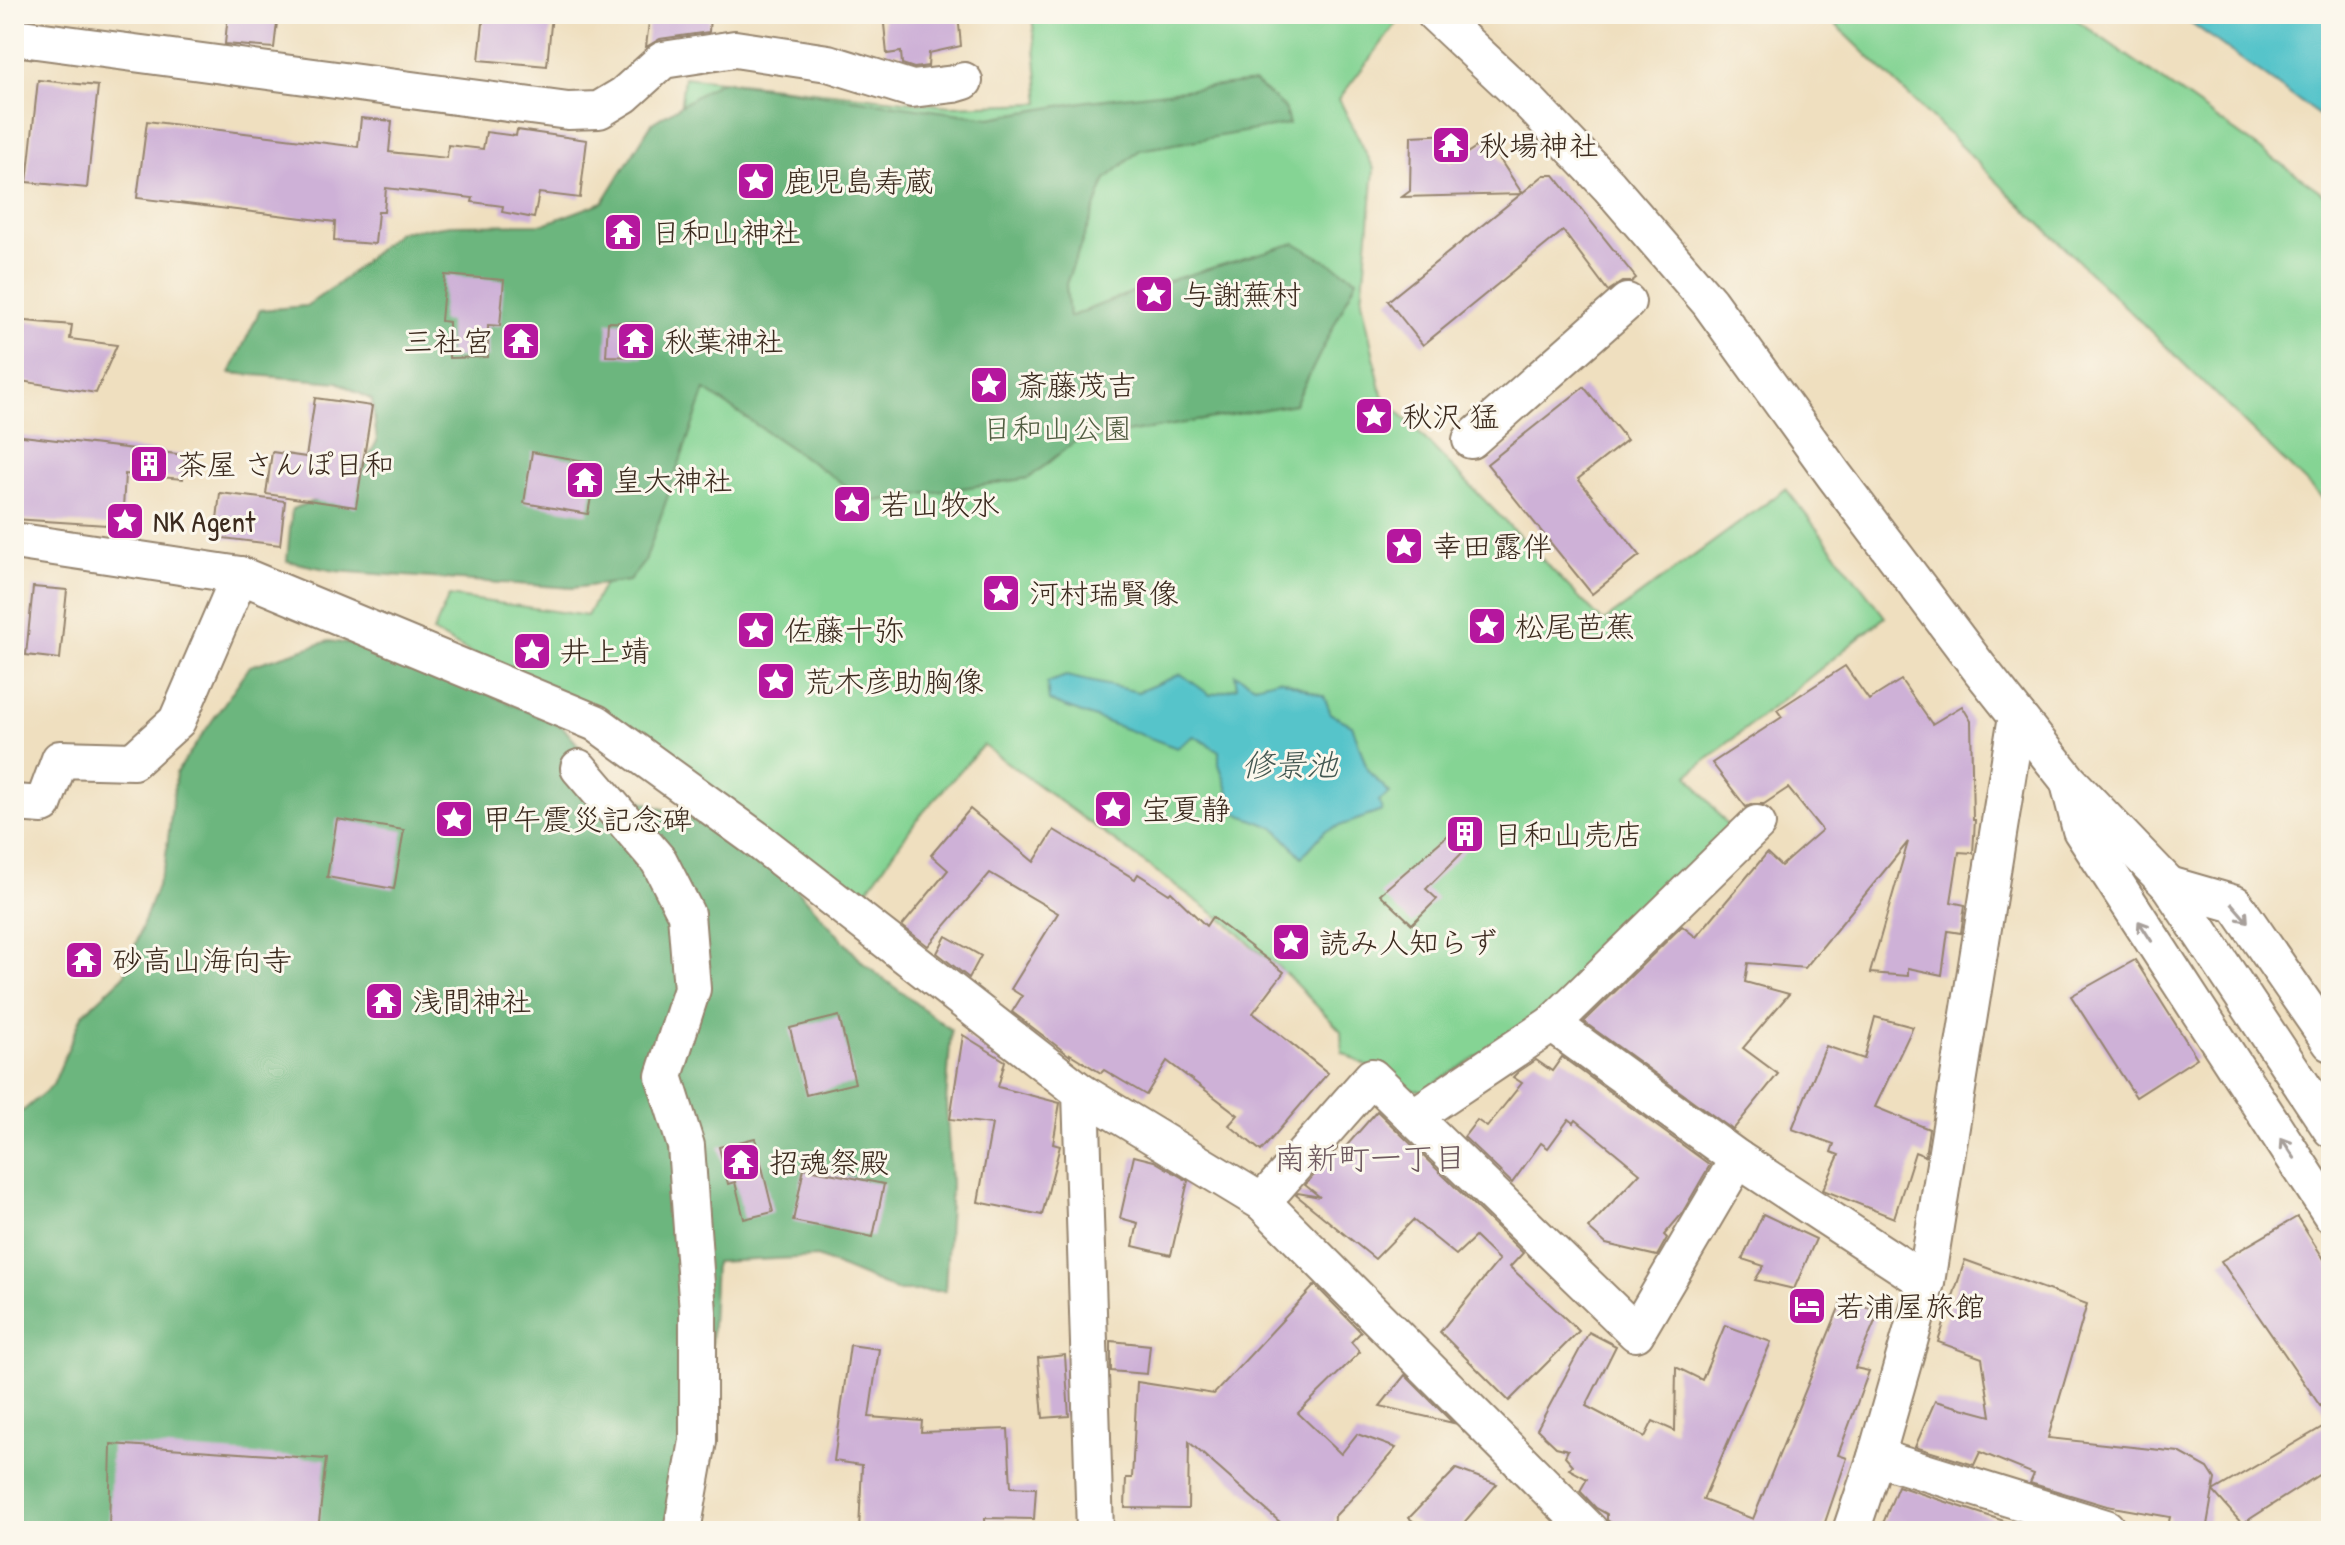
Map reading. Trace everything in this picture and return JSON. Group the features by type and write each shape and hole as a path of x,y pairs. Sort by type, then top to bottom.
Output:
{"street":[{"path":"1435,14 1531,104 1609,186 1709,302 1834,475 2017,716 2068,780 2169,885 2331,1129"},
{"path":"14,37 568,111 599,110 624,95 663,60 735,49 828,63 912,89 964,81"},
{"path":"1471,440 1627,302"},
{"path":"14,541 240,575 596,723 755,838 1081,1092 1262,1202 1590,1531"},
{"path":"14,803 43,805 60,759 133,761 177,721 240,575"},
{"path":"1851,1531 1876,1457 1926,1282 2017,716"},
{"path":"579,768 659,861 686,914 692,989 664,1076 686,1146 698,1312 698,1441 682,1531"},
{"path":"2068,780 2081,830 2331,1214"},
{"path":"1413,1117 1552,1024 1757,824"},
{"path":"2169,885 2235,904 2331,1043"},
{"path":"1552,1024 1738,1159 1926,1282"},
{"path":"1262,1202 1372,1077 1636,1333 1738,1159"},
{"path":"1081,1092 1095,1531"},
{"path":"1876,1457 2106,1528 2106,1531"}],"green space":[{"name":"日和山公園","path":"1032,14 1404,14 1339,99 1374,169 1362,300 1382,395 1603,622 1786,489 1885,617 1688,775 1730,829 1554,1006 1423,1091 1407,1089 1342,1052 1341,1031 1284,972 1231,926 983,745 918,818 851,913 628,740 433,632 449,596 587,616 677,448 667,220 684,77 950,106 1040,103"},
{"path":"1825,14 2068,14 2331,199 2331,507"},
{"path":"721,81 990,118 1088,101 1254,82 1284,107 1289,124 1140,150 1106,179 1066,284 1069,317 1138,290 1295,243 1357,279 1295,404 1074,442 1029,478 870,502 705,390 645,561 629,581 572,588 335,571 287,561 292,509 353,487 377,441 372,400 338,382 230,373 260,310 306,306 338,284 398,232 451,225 544,224 603,202 652,123"},
{"path":"329,641 390,650 563,727 618,792 708,826 788,879 864,964 951,1030 946,1103 951,1184 945,1291 898,1291 817,1257 715,1262 702,1531 14,1531 14,1110 23,1111 53,1085 82,1015 124,976 165,864 176,773 250,666"}],"water":[{"path":"2179,14 2331,14 2331,124"},
{"name":"修景池","path":"1181,674 1210,695 1237,687 1235,674 1255,685 1279,679 1324,696 1331,714 1352,725 1368,771 1390,793 1379,801 1382,811 1325,831 1302,857 1275,828 1236,813 1219,764 1219,751 1194,736 1177,748 1049,701 1047,683 1066,676 1138,692"}],"building":[{"path":"228,14 278,14 274,48 225,44"},
{"path":"484,14 552,14 547,66 479,60"},
{"path":"650,14 710,14 709,32 660,39 646,47"},
{"path":"883,14 958,14 961,46 929,53 928,66 914,68 902,64 901,52 887,54"},
{"path":"38,80 98,86 87,188 27,182"},
{"path":"361,118 392,121 389,152 447,158 448,145 483,149 486,132 516,136 517,130 587,140 580,198 539,193 534,218 502,212 503,206 472,202 473,198 386,188 384,212 378,212 375,244 334,241 335,222 137,198 147,121 358,147"},
{"path":"1452,134 1450,164 1487,140 1522,193 1544,175 1554,175 1636,278 1608,291 1563,231 1423,345 1388,301 1521,194 1402,197 1410,191 1411,136"},
{"path":"445,275 504,280 500,326 488,325 488,357 449,358 449,322 441,321"},
{"path":"14,320 72,325 70,339 117,345 96,393 14,380"},
{"path":"608,322 645,323 644,357 606,356"},
{"path":"1584,387 1627,440 1578,479 1640,555 1592,594 1487,464"},
{"path":"315,398 372,406 356,507 266,494 272,452 306,457"},
{"path":"14,435 185,455 183,479 125,474 122,526 14,519"},
{"path":"532,452 597,463 588,514 524,503"},
{"path":"220,493 285,501 280,545 215,537"},
{"path":"33,587 67,590 60,659 26,655"},
{"path":"1845,666 1869,700 1901,680 1932,724 1962,706 1971,721 1975,820 1973,853 1959,852 1951,902 1965,905 1961,933 1948,931 1942,975 1908,968 1908,976 1870,973 1908,842 1805,968 1748,963 1745,982 1789,994 1743,1048 1778,1074 1733,1130 1584,1022 1682,926 1696,937 1767,853 1781,866 1822,830 1788,788 1764,804 1746,807 1712,763 1782,717 1777,710"},
{"path":"970,809 1034,862 1054,830 1135,879 1138,874 1169,894 1171,892 1206,926 1212,917 1284,972 1253,1013 1328,1073 1261,1151 1229,1125 1238,1115 1167,1061 1146,1095 1104,1070 1101,1073 1070,1056 1012,1012 1022,996 1011,989 1058,913 990,873 928,946 902,926 948,870 931,855"},
{"path":"337,819 404,830 394,889 327,877"},
{"path":"1455,829 1470,845 1426,889 1437,899 1412,924 1380,894"},
{"path":"946,936 981,956 969,978 937,953"},
{"path":"2135,960 2197,1058 2136,1097 2071,996"},
{"path":"839,1016 855,1083 806,1095 790,1028"},
{"path":"1875,1017 1913,1027 1875,1107 1929,1129 1925,1156 1915,1152 1894,1218 1823,1190 1839,1155 1831,1152 1834,1144 1792,1129 1826,1046 1864,1059"},
{"path":"963,1035 1005,1061 998,1087 1060,1103 1053,1144 1060,1146 1042,1215 978,1202 992,1124 950,1119"},
{"path":"1562,1057 1710,1165 1681,1215 1664,1235 1667,1238 1657,1256 1606,1244 1588,1228 1640,1173 1576,1120 1574,1123 1569,1119 1548,1148 1541,1143 1512,1183 1464,1137 1477,1120 1487,1127 1522,1083 1513,1077 1518,1072 1536,1060 1552,1071"},
{"path":"1377,1111 1523,1253 1510,1267 1579,1331 1509,1401 1440,1332 1499,1260 1475,1237 1456,1255 1413,1220 1375,1259 1296,1195 1320,1197 1305,1185 1338,1148 1342,1151"},
{"path":"755,1138 773,1212 744,1219 735,1182 728,1184 719,1147"},
{"path":"1134,1156 1154,1161 1188,1181 1171,1255 1133,1246 1138,1223 1120,1218"},
{"path":"804,1168 884,1184 873,1237 793,1221"},
{"path":"1763,1214 1816,1239 1794,1289 1755,1280 1764,1266 1742,1259"},
{"path":"2297,1217 2331,1270 2331,1422 2221,1261"},
{"path":"1965,1260 2087,1304 2048,1438 2179,1452 2208,1468 2215,1479 2206,1531 2168,1526 2170,1517 2107,1506 2030,1483 2034,1474 1980,1452 1974,1465 1915,1447 1935,1401 1991,1416 1982,1358 1938,1342"},
{"path":"1315,1285 1361,1332 1351,1342 1360,1352 1298,1413 1341,1454 1357,1434 1396,1448 1335,1516 1334,1531 1290,1531 1189,1442 1188,1509 1125,1508 1126,1478 1132,1478 1137,1382 1214,1394"},
{"path":"1843,1298 1879,1312 1855,1368 1869,1371 1838,1455 1847,1458 1822,1531 1623,1531 1607,1520 1607,1514 1596,1508 1580,1491 1587,1479 1569,1469 1573,1465 1565,1456 1568,1450 1556,1447 1537,1429 1589,1332 1616,1346 1586,1406 1645,1437 1653,1421 1675,1431 1676,1367 1702,1380 1725,1325 1771,1342 1703,1500 1753,1519"},
{"path":"1111,1341 1150,1345 1147,1374 1111,1371"},
{"path":"850,1345 879,1349 869,1417 922,1421 921,1432 1008,1429 1011,1487 1036,1488 1034,1519 985,1518 985,1531 859,1531 862,1465 834,1461"},
{"path":"1065,1355 1069,1416 1043,1418 1038,1358"},
{"path":"1405,1375 1453,1423 1380,1406"},
{"path":"2331,1422 2331,1467 2242,1524 2213,1491"},
{"path":"111,1444 326,1459 318,1531 109,1531"},
{"path":"1456,1469 1497,1484 1457,1531 1426,1531 1409,1518"},
{"path":"1898,1486 2016,1525 2015,1531 1880,1531"}],"place":[{"name":"秋場神社","path":"1451,145"},
{"name":"鹿児島寿蔵","path":"756,181"},
{"name":"日和山神社","path":"623,232"},
{"name":"与謝蕪村","path":"1154,294"},
{"name":"三社宮","path":"521,341"},
{"name":"秋葉神社","path":"636,341"},
{"name":"斎藤茂吉","path":"989,385"},
{"name":"秋沢 猛","path":"1374,416"},
{"name":"茶屋 さんぽ日和","path":"149,464"},
{"name":"皇大神社","path":"585,480"},
{"name":"若山牧水","path":"852,504"},
{"name":"NK Agent","path":"125,521"},
{"name":"幸田露伴","path":"1404,546"},
{"name":"河村瑞賢像","path":"1001,593"},
{"name":"松尾芭蕉","path":"1487,626"},
{"name":"佐藤十弥","path":"756,630"},
{"name":"井上靖","path":"532,651"},
{"name":"荒木彦助胸像","path":"776,681"},
{"name":"宝夏静","path":"1113,809"},
{"name":"甲午震災記念碑","path":"454,819"},
{"name":"日和山売店","path":"1465,834"},
{"name":"読み人知らず","path":"1291,942"},
{"name":"砂高山海向寺","path":"84,960"},
{"name":"浅間神社","path":"384,1001"},
{"name":"招魂祭殿","path":"741,1162"},
{"name":"若浦屋旅館","path":"1807,1306"}],"district":[{"name":"南新町一丁目","path":"1370,1157"}]}
